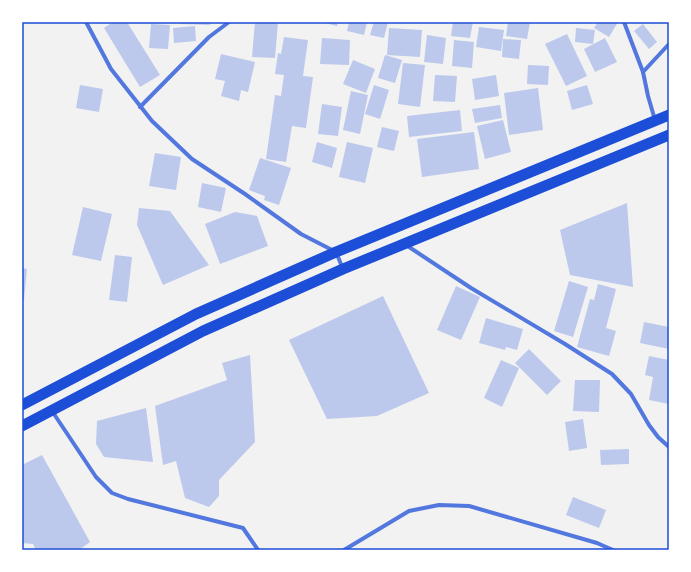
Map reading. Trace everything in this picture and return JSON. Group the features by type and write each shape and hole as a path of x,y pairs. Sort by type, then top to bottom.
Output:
{"highway":[{"path":"22,405 196,314 336,252 669,115"},
{"path":"22,426 204,331 343,269 669,135"},
{"path":"483,192 489,209"}],"street":[{"path":"86,22 111,69 152,121 192,158 301,234 336,252 343,269"},
{"path":"140,107 209,37 229,22"},
{"path":"624,22 643,72 655,121"},
{"path":"643,72 669,44"},
{"path":"404,244 471,288 612,374 631,394 649,425 658,437 669,447"},
{"path":"52,410 96,477 112,493 128,499 244,528 258,550"},
{"path":"344,550 409,511 439,505 469,506 597,543 613,550"}],"building":[{"path":"113,22 127,22 160,75 140,87 104,28"},
{"path":"181,22 211,22 210,25 180,24"},
{"path":"255,22 278,22 275,58 252,57"},
{"path":"320,22 338,22 337,26"},
{"path":"349,22 367,22 364,35 347,31"},
{"path":"374,22 388,22 384,38 370,35"},
{"path":"453,22 473,22 470,38 451,36"},
{"path":"508,22 530,22 527,39 506,36"},
{"path":"598,22 618,22 609,37 594,28"},
{"path":"151,24 170,25 168,49 149,48"},
{"path":"643,24 657,42 649,49 634,31"},
{"path":"195,26 196,41 174,43 173,28"},
{"path":"479,27 504,30 501,51 476,47"},
{"path":"389,28 422,30 420,57 387,55"},
{"path":"576,28 595,30 593,44 575,42"},
{"path":"567,34 587,76 566,86 545,44"},
{"path":"427,35 446,38 443,64 424,62"},
{"path":"284,37 308,40 303,76 313,77 306,128 292,126 286,162 266,159 275,95 281,96 284,75 275,74 278,53 281,54"},
{"path":"322,38 350,40 349,65 320,64"},
{"path":"605,38 617,62 595,72 584,49"},
{"path":"503,39 521,40 519,59 502,57"},
{"path":"454,40 474,42 472,68 452,66"},
{"path":"221,54 255,62 248,92 241,90 239,101 221,96 225,81 215,79"},
{"path":"385,55 402,60 395,83 378,78"},
{"path":"353,60 375,69 366,93 343,84"},
{"path":"403,63 425,65 420,107 398,104"},
{"path":"528,65 549,66 548,85 527,84"},
{"path":"435,75 457,76 455,102 433,101"},
{"path":"496,75 499,96 475,100 472,79"},
{"path":"80,85 103,89 99,112 76,108"},
{"path":"374,85 389,90 380,119 365,114"},
{"path":"587,85 593,104 572,110 567,91"},
{"path":"538,88 543,130 509,135 504,93"},
{"path":"351,91 368,95 360,134 343,130"},
{"path":"322,104 342,107 338,136 318,134"},
{"path":"500,105 502,118 475,123 472,109"},
{"path":"460,110 462,131 409,137 407,116"},
{"path":"503,120 511,152 485,159 477,126"},
{"path":"382,127 399,131 394,151 377,147"},
{"path":"474,132 479,169 422,177 417,139"},
{"path":"317,142 337,148 332,168 312,162"},
{"path":"347,142 373,148 365,183 339,177"},
{"path":"155,153 181,157 176,190 149,186"},
{"path":"260,158 291,168 279,205 264,200 265,196 249,190"},
{"path":"202,183 226,188 221,212 198,207"},
{"path":"627,203 633,287 570,275 560,230"},
{"path":"83,207 112,214 101,261 72,255"},
{"path":"139,208 170,211 209,265 163,285 137,225"},
{"path":"235,212 257,216 268,246 220,264 205,224"},
{"path":"115,255 132,257 127,302 109,300"},
{"path":"22,268 27,269 24,300 22,300"},
{"path":"569,281 588,287 573,337 554,331"},
{"path":"598,284 616,289 606,328 616,331 609,356 577,347 590,299 594,300"},
{"path":"456,286 480,297 461,340 437,330"},
{"path":"383,296 429,393 377,416 327,419 289,340"},
{"path":"486,318 523,329 517,350 506,347 505,350 479,343"},
{"path":"644,322 669,327 669,349 640,343"},
{"path":"529,349 561,381 547,395 515,363"},
{"path":"250,355 255,442 219,480 219,496 209,507 185,498 176,461 163,465 155,406 227,380 222,363"},
{"path":"649,356 669,360 669,404 649,400 653,377 645,375"},
{"path":"501,360 519,368 502,407 484,398"},
{"path":"575,380 600,380 599,412 573,411"},
{"path":"146,408 153,462 104,457 96,444 97,421"},
{"path":"583,419 587,448 569,451 565,422"},
{"path":"629,449 629,464 601,465 600,450"},
{"path":"42,455 90,542 79,550 36,550 33,544 22,543 22,465"},
{"path":"573,497 606,510 599,528 566,515"}]}
